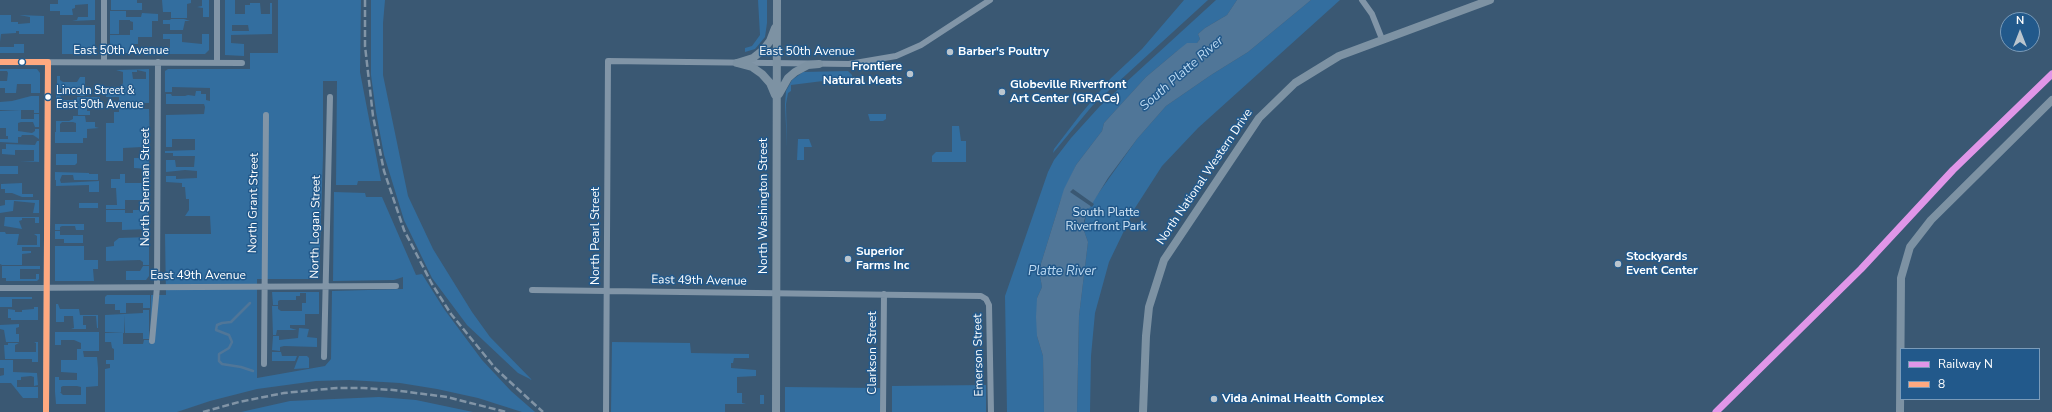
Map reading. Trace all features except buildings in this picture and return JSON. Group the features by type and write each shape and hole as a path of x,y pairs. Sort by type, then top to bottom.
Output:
{"main road":[{"name":"North Washington Street","path":"776,412 777,0"},
{"name":"North National Western Drive","path":"1143,412 1146,336 1149,307 1164,260 1237,148 1259,118 1277,99 1314,70 1340,56 1382,39 1490,0"},
{"path":"737,63 752,58 764,49 772,36 777,17"},
{"path":"737,63 752,67 764,75 773,87 777,103"},
{"path":"777,103 782,86 791,75 803,67 819,64"},
{"path":"1900,348 1901,278 1910,247 1931,220 2052,100"},
{"path":"1900,400 1900,412"}],"street":[{"path":"104,0 104,62"},
{"path":"217,0 217,62"},
{"name":"East 50th Avenue","path":"608,61 849,64 896,56 921,44 990,0"},
{"path":"1362,0 1372,14 1382,39"},
{"name":"North Pearl Street","path":"606,412 608,61"},
{"name":"East 50th Avenue","path":"0,62 242,62"},
{"path":"46,412 48,62"},
{"name":"North Sherman Street","path":"152,341 157,287 158,62"},
{"name":"North Logan Street","path":"324,357 330,97"},
{"name":"North Grant Street","path":"264,364 266,115"},
{"name":"East 49th Avenue","path":"0,288 396,286"},
{"name":"East 49th Avenue","path":"532,290 884,294 979,296 985,298"},
{"name":"Clarkson Street","path":"884,294 884,412"},
{"name":"Emerson Street","path":"985,298 989,305 991,412"}],"green space":[{"path":"58,0 95,0 95,20 72,21 77,20 78,17 88,17 88,4 75,5 75,8 72,9 73,15 60,15 60,11 50,11 50,4 58,4"},
{"path":"111,0 137,0 137,3 142,3 142,10 111,10"},
{"path":"162,0 191,0 191,3 187,4 187,18 171,18 171,12 163,12"},
{"path":"202,0 209,0 209,17 203,17 203,8 197,7 202,6"},
{"path":"225,0 235,0 235,14 245,14 245,5 250,5 250,3 260,3 261,14 270,14 270,3 272,3 272,34 231,35 231,43 244,44 244,56 225,55","holes":["232,25 248,25 249,31 232,31"]},
{"path":"278,0 361,0 360,72 381,181 358,181 357,185 336,185 337,81 323,81 323,156 319,279 257,279 257,378 325,366 331,359 332,291 403,289 403,277 394,280 333,281 334,192 365,193 366,197 382,197 416,275 422,274 444,309 482,360 511,391 535,412 522,412 478,398 437,389 400,383 349,380 316,381 257,389 210,401 177,412 105,412 105,369 110,368 110,364 106,364 106,360 114,360 114,349 112,348 111,342 105,342 105,333 123,333 123,344 143,344 144,340 149,340 150,345 151,295 166,295 165,234 211,234 210,216 185,216 189,210 189,199 186,199 185,187 182,187 182,183 166,182 166,176 176,176 176,179 197,178 197,171 185,170 166,172 166,160 175,160 176,167 194,167 195,156 173,156 173,153 165,153 165,151 195,150 195,139 172,139 172,147 166,147 166,115 204,114 205,107 204,104 166,104 166,94 171,94 172,96 195,96 196,91 201,91 201,94 206,94 206,100 210,101 210,88 172,87 172,92 165,92 165,71 168,69 250,69 250,53 278,53"},
{"path":"371,0 385,0 383,23 383,75 408,196 433,249 472,312 490,337 532,380 518,373 467,325 432,278 404,220 384,155 376,112 371,75"},
{"path":"758,0 767,0 767,23 765,37 755,49 745,52 745,48 752,46 760,35"},
{"path":"1184,0 1208,0 1093,105 1053,153 1054,149 1080,115 1111,78 1142,49"},
{"path":"1216,0 1237,0 1227,15 1198,34 1200,39 1197,43 1177,51 1146,77 1104,123 1102,131 1076,165 1060,202 1039,270 1042,287 1037,298 1037,336 1043,356 1044,412 1007,412 1005,296 1048,172 1054,160 1071,138 1100,106"},
{"name":"South Platte Riverfront Park","path":"1311,0 1340,0 1198,128 1162,166 1135,208 1109,262 1095,313 1091,356 1090,412 1077,412 1079,316 1088,242 1083,228 1087,212 1095,198 1137,139 1166,106 1248,52"},
{"path":"110,11 126,11 126,17 141,17 142,13 158,14 158,21 152,21 152,37 138,37 138,44 132,44 132,53 114,53 110,50 110,35 130,35 130,30 133,30 133,22 130,20 119,20 119,34 110,34"},
{"path":"0,15 11,15 11,22 18,22 18,24 30,23 30,17 19,15 44,16 44,34 19,34 19,31 16,31 16,33 1,34 0,42"},
{"path":"184,19 190,21 185,21 183,30 170,30 170,24 163,24 163,20"},
{"path":"62,25 95,25 95,50 91,54 62,54"},
{"path":"163,34 182,34 182,42 202,44 202,34 209,34 209,50 205,54 163,54 163,48 170,48 170,39 163,39"},
{"path":"14,44 24,44 24,53 0,53 0,47 14,47"},
{"path":"0,69 37,69 40,73 40,93 31,93 31,84 17,84 16,93 5,93 5,88 0,88 0,81 7,81 8,73 7,71 0,71"},
{"path":"149,69 149,103 119,103 119,97 106,97 106,87 121,87 123,83 123,72 116,70","holes":["137,70 146,72 146,79 133,79 132,72 137,72"]},
{"path":"848,71 852,75 853,82 850,85 848,85 847,78 791,85 791,91 788,93 786,104 787,148 785,104 786,91 792,80 803,72"},
{"path":"57,76 60,76 60,80 63,82 77,82 80,77 85,77 85,96 77,96 76,88 62,88 60,89 60,94 57,94"},
{"path":"56,95 60,95 62,100 77,100 77,97 100,97 100,105 87,106 87,111 90,111 90,115 78,115 78,101 56,101"},
{"path":"31,96 39,96 39,113 34,113 34,110 0,110 0,102 12,101"},
{"path":"119,109 149,109 150,154 145,154 145,148 142,147 123,148 123,161 106,161 106,123 114,123 114,112 119,112"},
{"path":"21,110 21,119 34,119 34,114 39,114 39,127 35,127 33,122 21,122 18,123 18,131 32,133 35,129 39,129 39,139 33,135 22,135 21,137 18,137 18,143 0,142 0,139 8,139 8,136 6,136 6,128 0,128 0,111"},
{"path":"868,114 886,114 886,119 883,121 870,121"},
{"path":"73,116 85,116 86,122 95,122 95,127 99,128 87,129 87,138 83,138 83,143 55,143 56,121 69,121 73,119","holes":["62,122 76,123 76,132 60,132 60,124"]},
{"path":"952,126 959,126 961,141 966,141 966,162 932,162 932,156 936,152 952,152"},
{"path":"798,139 809,139 812,147 804,147 804,160 797,160"},
{"path":"37,141 39,141 39,162 20,161 34,161 34,150 15,150 15,155 2,154 2,149 6,149 6,144 35,145"},
{"path":"56,154 77,154 77,163 75,165 56,165"},
{"path":"134,158 149,158 149,169 134,168"},
{"path":"0,166 18,166 18,174 0,174"},
{"path":"55,172 98,174 98,180 74,180 73,175 62,175 60,180 55,180"},
{"path":"120,174 125,174 125,183 148,183 148,209 142,209 144,201 142,200 125,200 125,209 106,209 106,205 117,205 116,188 111,188 111,179 120,179"},
{"path":"56,180 60,180 61,183 99,181 99,192 89,192 89,185 56,186"},
{"path":"22,183 22,194 33,194 33,197 22,197 12,193 5,193 5,189 1,189 1,184"},
{"path":"5,200 39,200 39,213 33,213 35,203 14,201 13,211 0,213 0,206 5,205"},
{"path":"79,203 98,203 98,208 79,208"},
{"path":"106,210 125,210 125,213 133,213 133,210 148,210 148,229 122,230 122,222 106,222"},
{"path":"5,217 39,217 39,223 35,223 35,218 22,218 22,220 19,221 22,229 4,226"},
{"path":"55,224 84,224 84,230 76,230 75,226 62,226 60,227 60,230 55,230"},
{"path":"55,231 60,231 60,235 83,235 83,243 64,243 64,239 55,239"},
{"path":"0,232 5,232 6,234 19,234 17,245 37,245 37,236 34,234 40,234 40,247 22,247 22,251 31,251 31,253 22,254 22,265 2,265 0,264"},
{"path":"149,237 149,265 143,265 143,262 140,260 106,261 106,247 114,246 114,242 119,238"},
{"path":"55,246 84,246 84,260 98,260 98,269 93,269 94,281 55,281"},
{"path":"2,266 40,266 40,269 20,269 20,279 36,279 36,274 39,274 39,279 37,281 6,281 6,278 2,278"},
{"path":"143,266 149,266 149,276 146,280 126,280 126,271 140,271"},
{"path":"272,292 319,292 319,314 305,314 305,325 290,325 290,328 297,330 277,330 276,335 273,335 272,306 278,306 278,309 281,311 302,311 302,303 306,303 306,293 300,293 300,296 296,296 296,300 280,300 278,301 278,305 273,305"},
{"path":"107,295 150,295 150,308 143,308 143,303 126,303 126,313 120,313 120,310 115,310 115,304 105,304 105,297"},
{"path":"0,297 32,297 32,299 12,299 12,307 0,307"},
{"path":"56,304 58,304 60,309 79,309 80,315 98,315 98,328 96,316 83,316 83,325 86,325 86,329 71,329 74,328 73,316 64,316 64,322 56,322"},
{"path":"34,307 38,307 38,320 11,320 11,318 8,318 8,309 15,310 15,312 22,312 22,310 34,309"},
{"path":"143,310 149,310 149,339 143,339 143,333 125,333 125,315 124,333 105,332 105,315 143,313"},
{"path":"19,324 19,327 16,328 16,334 19,334 19,342 6,342 4,330 0,329 0,325"},
{"path":"299,328 309,329 307,337 317,338 317,347 284,346 280,347 280,351 272,350 273,336 279,336 279,340 298,338"},
{"path":"55,332 99,332 99,351 83,351 84,357 97,357 98,368 98,386 86,387 86,404 56,404 55,392 60,392 63,395 81,395 81,387 77,386 77,373 61,372 61,360 77,360 77,349 81,349 81,343 74,340 61,340 61,345 55,345"},
{"path":"34,342 38,342 38,362 32,362 32,359 5,359 4,345 8,345 8,343 19,343 15,345 15,352 36,352 36,343"},
{"path":"612,342 690,343 691,353 749,354 749,358 734,358 733,363 731,363 731,368 756,370 756,376 737,377 737,393 742,393 742,403 746,404 725,404 725,412 611,412"},
{"path":"272,352 281,352 282,356 297,356 295,361 272,361"},
{"path":"299,356 307,356 309,358 309,368 294,369"},
{"path":"0,360 13,360 13,368 0,368"},
{"path":"4,368 13,368 13,372 37,373 38,385 34,386 34,377 31,376 21,377 21,380 17,380 17,387 38,387 38,398 23,398 11,383 0,383 0,376 4,375"},
{"path":"55,377 59,377 59,380 77,380 77,386 63,386 61,387 61,392 55,392"},
{"path":"986,385 986,412 892,412 892,386"},
{"path":"785,387 880,388 880,412 785,412"},
{"path":"760,395 764,395 764,404 760,404"},
{"path":"379,397 416,400 473,412 241,412 290,401"}],"water":[{"name":"Platte River","path":"1237,0 1311,0 1248,52 1166,106 1137,139 1108,178 1087,212 1083,228 1088,242 1079,316 1077,412 1044,412 1043,356 1037,336 1036,317 1037,298 1042,287 1039,270 1064,189 1076,165 1102,131 1104,123 1146,77 1187,43 1197,43 1200,39 1198,34 1227,15"}],"pier":[{"path":"1073,189 1094,204 1092,207 1070,192"}],"waterway":[{"path":"250,303 231,322 217,325 216,330 229,335 232,342 229,348 219,354 219,361 222,364 241,367 253,371"}],"railway":[{"path":"365,0 365,46 373,116 384,171 404,230 432,284 451,314 496,369 543,412"},
{"path":"203,412 239,402 284,393 337,388 393,390 447,397 506,412"}],"rail line":[{"name":"N","path":"1716,412 1861,269 1953,170 2052,74"}],"transit line":[{"name":"8","path":"0,62 48,62"},
{"name":"8","path":"46,412 48,62"}],"place":[{"name":"Barber's Poultry","path":"950,52"},
{"name":"Frontiere Natural Meats","path":"910,74"},
{"name":"Globeville Riverfront Art Center (GRACe)","path":"1002,92"},
{"name":"Lincoln Street & East 50th Avenue","path":"48,97"},
{"name":"Superior Farms Inc","path":"848,259"},
{"name":"Stockyards Event Center","path":"1618,264"},
{"name":"Vida Animal Health Complex","path":"1214,399"}],"water label":[{"name":"South Platte River","path":"1182,74"}]}
